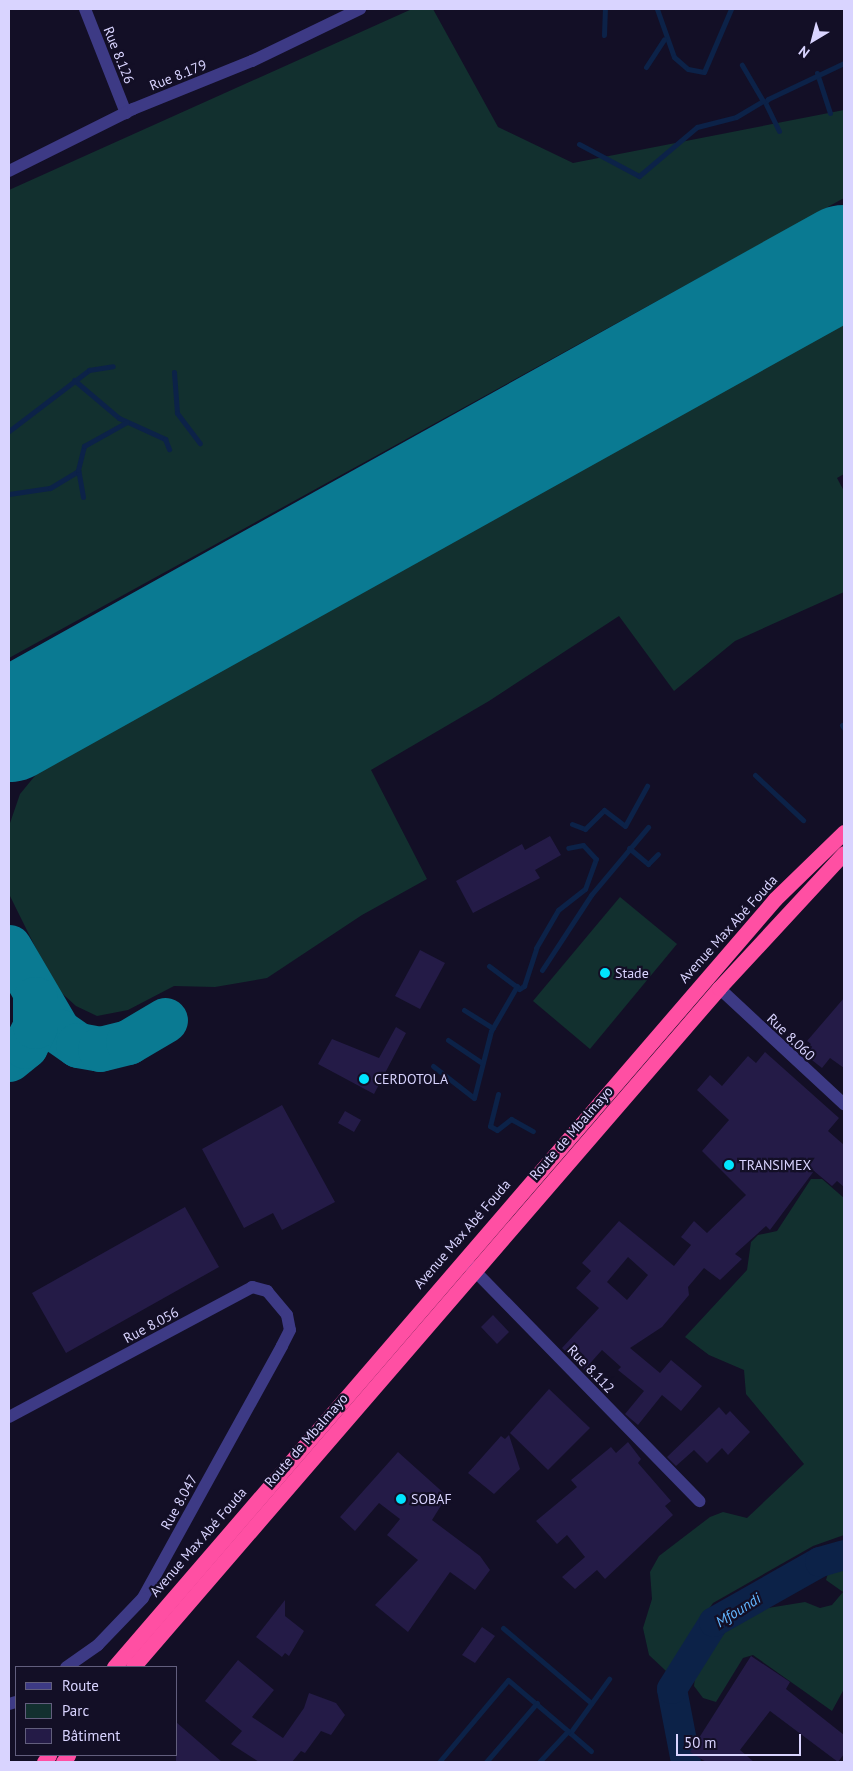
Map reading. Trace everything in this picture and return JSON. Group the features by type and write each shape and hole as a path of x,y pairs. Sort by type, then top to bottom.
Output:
{"highway":[{"name":"Avenue Max Abé Fouda","path":"115,1666 462,1258 775,899 844,832"},
{"name":"Route de Mbalmayo","path":"134,1666 474,1270 720,988 844,853"}],"street":[{"name":"Rue 8.126","path":"85,9 126,113"},
{"name":"Rue 8.179","path":"9,171 126,113 252,61 360,9"},
{"name":"Rue 8.060","path":"720,988 844,1104"},
{"name":"Rue 8.112","path":"462,1258 699,1501"},
{"name":"Rue 8.056","path":"9,1417 252,1287 267,1291 287,1315 290,1330"},
{"name":"Rue 8.047","path":"67,1666 104,1639 143,1598 290,1330"}],"green space":[{"path":"412,9 433,9 498,127 573,163 844,110 844,198 9,658 9,190"},
{"path":"844,322 844,474 837,478 844,491 844,592 735,641 674,691 619,616 489,701 371,770 427,879 362,915 267,978 215,987 174,986 128,1010 97,1016 76,1006 55,987 9,894 9,826 20,794 48,760"},
{"name":"Stade","path":"620,897 677,944 590,1049 533,1001"},
{"path":"811,1179 822,1179 844,1198 844,1535 813,1546 713,1603 666,1671 649,1655 643,1628 652,1599 650,1572 659,1556 710,1517 723,1512 747,1518 804,1464 746,1394 744,1370 709,1355 685,1337 747,1270 751,1242 758,1235 777,1231"},
{"path":"844,1563 844,1689 832,1711 753,1655 743,1658 716,1702 703,1698 694,1686 696,1670 726,1631 768,1608 805,1602 820,1608 832,1605 843,1592 826,1580 829,1570"}],"building":[{"path":"550,836 561,855 535,870 540,878 473,913 456,881 522,844 525,850"},
{"path":"420,950 445,963 420,1009 395,996"},
{"path":"844,998 844,1068 830,1058 822,1068 803,1053 811,1044 807,1041"},
{"name":"CERDOTOLA","path":"396,1027 406,1033 374,1094 318,1064 332,1039 379,1058"},
{"path":"765,1052 839,1118 828,1131 844,1145 844,1187 837,1181 832,1186 814,1171 770,1230 766,1226 735,1254 742,1259 720,1280 704,1268 688,1287 689,1295 662,1327 630,1348 660,1373 671,1360 702,1386 681,1411 662,1395 638,1425 625,1414 644,1391 618,1370 621,1367 602,1350 584,1370 562,1348 599,1308 576,1288 591,1271 582,1263 619,1221 674,1266 691,1245 681,1237 694,1221 707,1233 746,1195 702,1151 729,1120 697,1090 710,1075 722,1086 748,1056 756,1063","holes":["628,1257 648,1275 627,1300 607,1282"]},
{"path":"282,1105 335,1202 282,1230 273,1213 244,1228 202,1149"},
{"path":"345,1111 361,1120 354,1132 338,1123"},
{"path":"185,1207 219,1267 66,1353 32,1293"},
{"path":"493,1315 509,1332 497,1344 481,1327"},
{"path":"549,1389 590,1428 548,1470 510,1433"},
{"path":"719,1407 726,1415 730,1411 750,1432 728,1455 722,1448 707,1463 694,1450 676,1466 667,1457"},
{"path":"509,1435 520,1469 494,1494 468,1473 501,1436 505,1439"},
{"path":"628,1442 641,1459 638,1463 671,1501 665,1506 673,1515 605,1579 597,1570 575,1589 562,1577 585,1557 567,1535 557,1544 536,1521 577,1487 571,1480 611,1447 616,1453"},
{"path":"398,1452 447,1496 432,1520 480,1556 490,1570 475,1590 450,1572 408,1632 375,1605 418,1560 387,1535 400,1519 379,1503 355,1531 340,1517"},
{"path":"285,1600 285,1616 304,1631 289,1656 285,1653 282,1657 256,1637"},
{"path":"482,1627 495,1636 475,1663 462,1655"},
{"path":"751,1656 790,1682 786,1689 844,1735 844,1754 838,1762 770,1711 740,1750 754,1762 706,1762 690,1752"},
{"path":"238,1660 274,1690 252,1717 283,1738 304,1708 309,1693 336,1703 345,1715 331,1735 321,1731 305,1753 301,1751 292,1762 259,1762 231,1744 242,1731 205,1701"},
{"path":"178,1724 222,1762 176,1762 176,1756 178,1756"}],"waterway":[{"path":"604,35 605,9"},
{"path":"657,9 674,57 688,69 704,72 731,9"},
{"path":"646,67 664,39"},
{"path":"779,131 765,102 844,63"},
{"path":"579,144 639,176 697,127 736,117 763,101 742,65"},
{"path":"817,73 830,113"},
{"path":"9,431 89,370 113,366"},
{"path":"174,372 177,413 200,443"},
{"path":"74,380 119,418 165,439 169,449"},
{"path":"83,497 78,470 84,446 127,422"},
{"path":"9,494 50,488 78,471"},
{"path":"755,775 803,820"},
{"path":"572,824 585,829 604,810 625,826 647,786"},
{"path":"542,970 591,895 648,827"},
{"path":"489,966 519,989 524,986 536,948 558,910 585,889 596,859 583,845 568,848"},
{"path":"629,848 648,864 658,854"},
{"path":"433,1066 474,1098 491,1031 517,986"},
{"path":"464,1010 493,1028"},
{"path":"448,1040 481,1062"},
{"path":"498,1094 490,1126 497,1130 511,1119 533,1131"},
{"name":"Mfoundi","path":"686,1762 672,1689 714,1622 820,1562 844,1555"},
{"path":"503,1628 591,1703"},
{"path":"591,1751 570,1733 609,1679"},
{"path":"439,1762 508,1680 568,1731 539,1762"},
{"path":"486,1762 537,1703"}],"taxiway":[{"path":"815,278 844,267"},
{"path":"9,947 58,1031 78,1045 100,1049 128,1042 165,1020"},
{"path":"9,1059 25,1046 35,1026 35,999"}],"runway":[{"path":"9,726 844,261"}],"place":[{"name":"Stade","path":"605,973"},
{"name":"CERDOTOLA","path":"364,1079"},
{"name":"TRANSIMEX","path":"729,1165"},
{"name":"SOBAF","path":"401,1499"}]}
